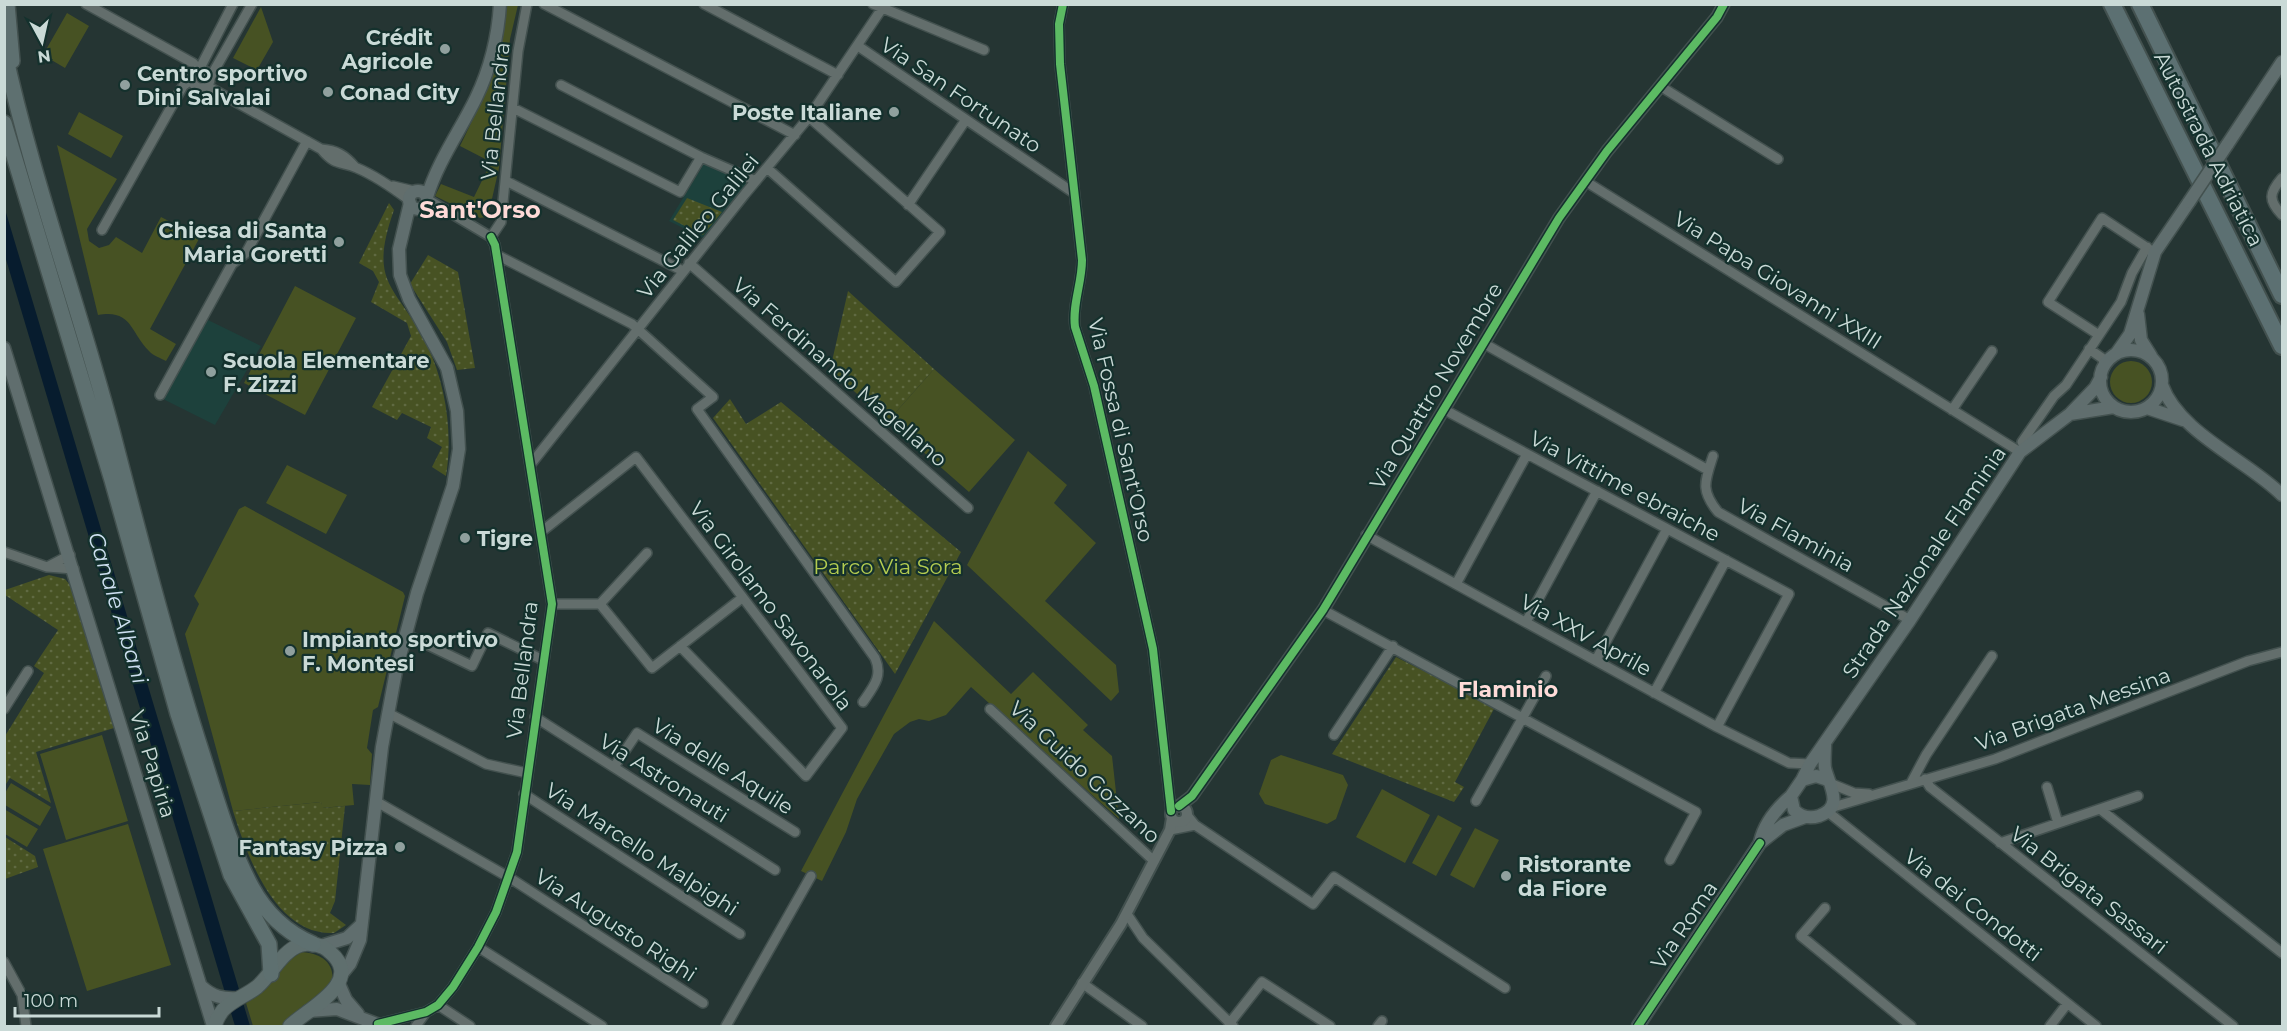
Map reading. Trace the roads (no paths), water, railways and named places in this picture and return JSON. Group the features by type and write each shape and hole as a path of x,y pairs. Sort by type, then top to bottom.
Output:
{"highway":[{"path":"7,4 12,84"},
{"name":"Autostrada Adriatica","path":"2112,4 2283,346"},
{"name":"Autostrada Adriatica","path":"2140,4 2283,295"},
{"path":"4,51 111,454 165,671 231,875 269,944 271,974"},
{"path":"4,123 111,454 180,686 233,847 250,885 266,909 286,929 317,945"}],"main road":[{"path":"290,1026 329,996 356,951 387,713 405,634 453,486 459,432 454,390 447,368 403,286 398,262 402,234 482,83 493,52 500,4"},
{"name":"Strada Nazionale Flaminia","path":"1791,796 1810,764 1910,620 2021,447 2070,414 2095,388 2105,364 2115,355 2130,334 2138,311 2151,250 2189,202 2283,62"},
{"name":"Strada Nazionale Flaminia","path":"2138,311 2141,340 2161,372 2162,385 2170,404 2187,422"},
{"name":"Via Papiria","path":"4,348 70,555 214,1026"},
{"path":"2115,355 2135,351 2154,360"},
{"path":"2101,377 2105,397 2114,407"},
{"path":"2147,408 2157,398 2162,385"},
{"name":"Strada Nazionale Flaminia","path":"2070,414 2114,407 2134,412 2147,408 2187,422"},
{"path":"2187,422 2283,495"},
{"path":"1791,796 1794,810 1805,817 1818,816 1829,810 1834,797 1824,766 1825,745"},
{"path":"1802,780 1816,776 1830,782"},
{"name":"Via Roma","path":"1760,843 1763,830 1780,805 1791,796"},
{"name":"Via Roma","path":"1638,1026 1760,843 1784,825 1805,817"},
{"path":"214,1026 223,1010 271,974 292,950 300,945 317,945 347,939 361,925"},
{"path":"317,945 335,957 346,1000 358,1015"},
{"path":"200,985 212,995 225,999 241,998"},
{"path":"308,1011 337,1009 380,1025"}],"street":[{"path":"86,4 183,58 198,88 209,82 252,4"},
{"path":"102,230 183,86 194,76 233,4"},
{"name":"Via Bellandra","path":"380,1025 426,1012 438,1005 478,947 510,878 517,852 552,604 497,255 491,237 501,222 518,51 527,4"},
{"path":"544,4 795,135"},
{"path":"704,4 838,75"},
{"name":"Via Fossa di Sant'Orso","path":"1063,4 1059,46 1082,278 1074,317 1075,327 1096,395 1153,650 1170,792 1180,814"},
{"name":"Via Quattro Novembre","path":"1180,814 1323,610 1483,343 1585,181 1717,17 1724,4"},
{"path":"880,6 984,50"},
{"name":"Via Galileo Galilei","path":"531,464 686,267 809,117 858,46 880,6"},
{"name":"Via San Fortunato","path":"858,46 965,121 1074,193"},
{"path":"194,76 206,71 209,82 307,141 321,149 333,150 347,157 355,167 491,237"},
{"path":"561,85 701,157 756,181"},
{"path":"1660,86 1778,159"},
{"path":"513,108 680,192 701,157"},
{"path":"767,168 896,282 940,232 809,117"},
{"path":"908,205 965,121"},
{"path":"160,395 232,264 246,253 307,141"},
{"path":"2283,178 2272,190 2270,197 2272,204 2283,215"},
{"name":"Via Ferdinando Magellano","path":"506,181 686,267 968,508"},
{"name":"Via Papa Giovanni XXIII","path":"1585,181 1952,410 2021,447"},
{"path":"2099,335 2048,302 2102,218 2151,250"},
{"name":"Strada Nazionale Flaminia","path":"2021,447 2121,302 2132,273 2151,250"},
{"path":"497,255 638,329 713,397 697,409 875,658 880,670 878,680 863,702"},
{"path":"1483,343 1708,470"},
{"path":"2089,349 2102,358 2105,364"},
{"path":"1952,410 1992,351"},
{"name":"Via Vittime ebraiche","path":"1443,409 1789,594 1717,727"},
{"path":"1456,584 1527,454"},
{"name":"Via Flaminia","path":"1713,456 1705,482 1707,499 1718,512 1910,620"},
{"name":"Via Girolamo Savonarola","path":"541,532 636,457 842,728 806,776 680,646"},
{"path":"1526,622 1597,491"},
{"path":"1596,660 1667,529"},
{"name":"Via XXV Aprile","path":"1366,535 1717,727 1789,763 1810,764"},
{"path":"4,552 47,567 74,569"},
{"path":"552,604 600,604 647,553"},
{"path":"47,567 70,555"},
{"path":"1654,693 1726,560"},
{"path":"600,604 652,668 742,598"},
{"path":"1323,610 1696,812 1670,861"},
{"path":"405,634 472,666 488,633 543,660"},
{"path":"1334,735 1393,646"},
{"name":"Via Brigata Messina","path":"1829,810 1995,759 2248,661 2283,652"},
{"path":"1911,783 1926,755 1992,656"},
{"path":"4,709 28,671"},
{"path":"1476,801 1545,676"},
{"name":"Via Guido Gozzano","path":"990,710 1154,861"},
{"path":"387,713 486,764 527,773"},
{"name":"Via Astronauti","path":"535,717 775,870"},
{"name":"Via delle Aquile","path":"614,767 638,732 795,832"},
{"name":"Via XXV Aprile","path":"1789,763 1802,780"},
{"name":"Via Brigata Sassari","path":"1925,779 1930,787 2233,1026"},
{"name":"Via Brigata Messina","path":"1830,782 1854,793 1874,795"},
{"path":"2047,787 2058,823"},
{"name":"Via Marcello Malpighi","path":"524,794 740,934"},
{"path":"2000,843 2138,796"},
{"name":"Via Augusto Righi","path":"377,802 510,878 704,1003"},
{"path":"2100,809 2283,953"},
{"name":"Via dei Condotti","path":"1829,810 2096,1026"},
{"path":"1056,1026 1124,919 1180,814 1313,904 1334,877 1506,987"},
{"path":"1170,830 1196,825"},
{"path":"726,1026 811,876"},
{"path":"1825,908 1801,936 1911,1026"},
{"path":"1124,919 1231,1025 1262,982 1330,1026"},
{"path":"478,947 602,1026"},
{"path":"4,962 22,995 26,1026"},
{"path":"1082,982 1142,1026"},
{"path":"2050,1026 2067,1004"},
{"path":"438,1005 470,1026"},
{"name":"Via Bellandra","path":"416,1026 426,1012"}],"water":[{"name":"Canale Albani","path":"4,206 250,1026 235,1026 5,256"}],"place":[{"name":"Crédit Agricole","path":"445,49"},
{"name":"Centro sportivo Dini Salvalai","path":"125,85"},
{"name":"Conad City","path":"328,92"},
{"name":"Poste Italiane","path":"894,112"},
{"name":"Chiesa di Santa Maria Goretti","path":"339,242"},
{"name":"Scuola Elementare F. Zizzi","path":"211,372"},
{"name":"Tigre","path":"465,538"},
{"name":"Impianto sportivo F. Montesi","path":"290,651"},
{"name":"Fantasy Pizza","path":"400,847"},
{"name":"Ristorante da Fiore","path":"1506,876"}],"district":[{"name":"Sant'Orso","path":"480,209"},
{"name":"Flaminio","path":"1508,689"}],"park label":[{"name":"Parco Via Sora","path":"888,566"}]}
